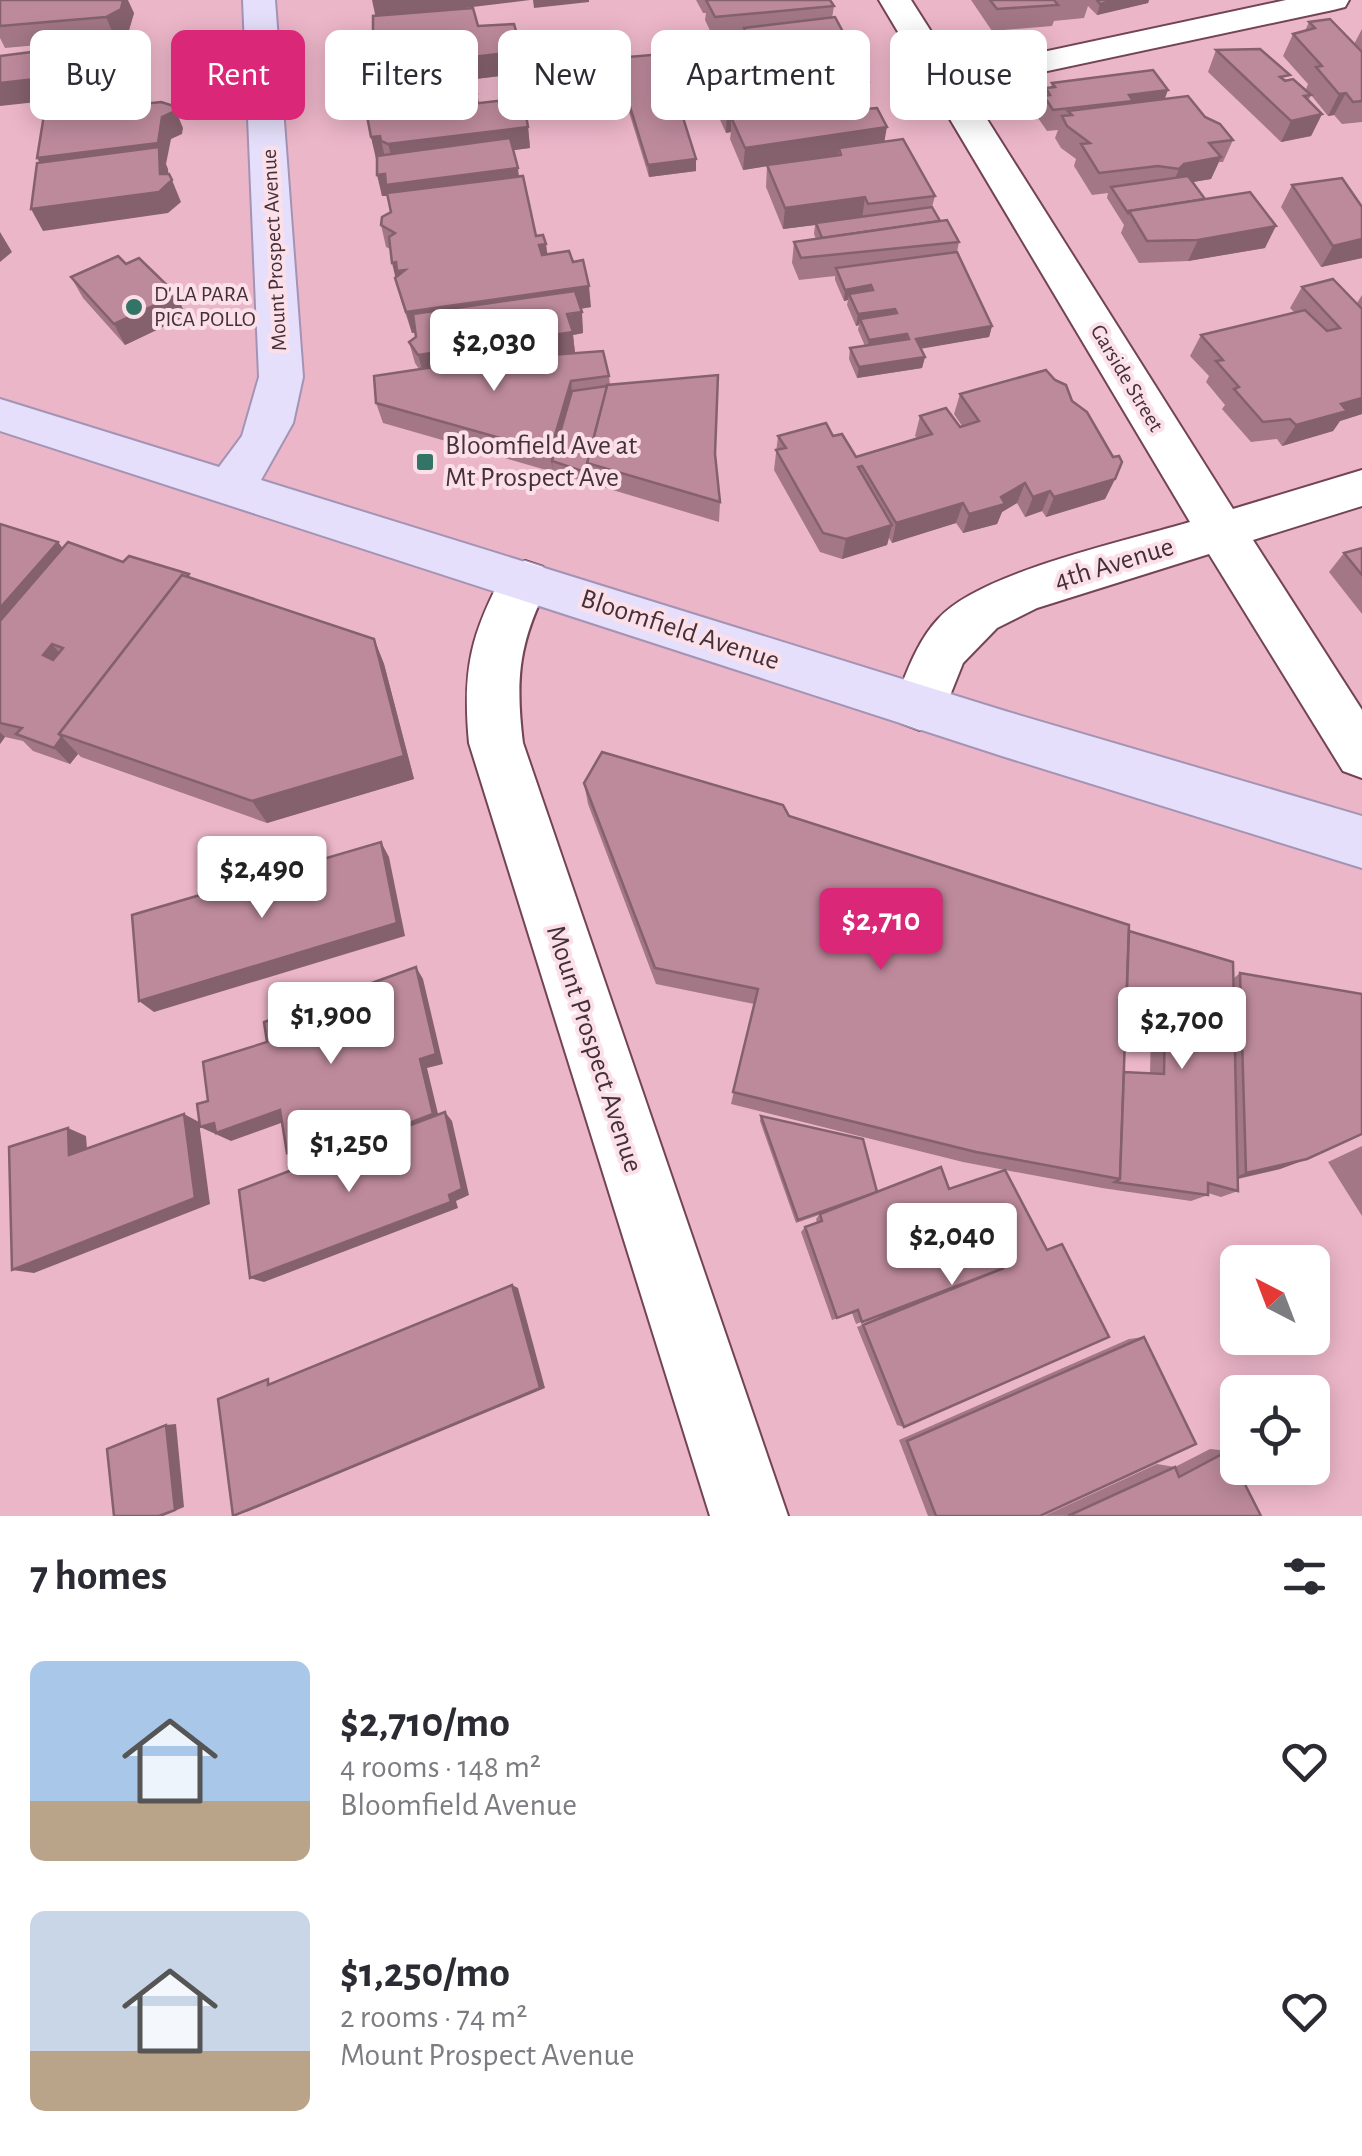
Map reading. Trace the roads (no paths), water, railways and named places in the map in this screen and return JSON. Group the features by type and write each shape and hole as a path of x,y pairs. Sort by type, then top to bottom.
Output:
{"main road":[{"name":"Mount Prospect Avenue","path":"230,486 269,435 280,377 260,0"},
{"name":"Bloomfield Avenue","path":"0,415 920,707 1362,842"}],"street":[{"name":"Garside Street","path":"896,0 914,30"},
{"path":"1047,61 1333,0"},
{"name":"Garside Street","path":"970,120 1220,532 1362,754"},
{"name":"4th Avenue","path":"920,707 940,650 962,624 991,605 1362,488"},
{"name":"Mount Prospect Avenue","path":"525,581 502,621 490,658 496,743 749,1516"}],"place":[{"name":"D' LA PARA PICA POLLO","path":"134,307"},
{"name":"Bloomfield Ave at Mt Prospect Ave","path":"425,462"}]}
